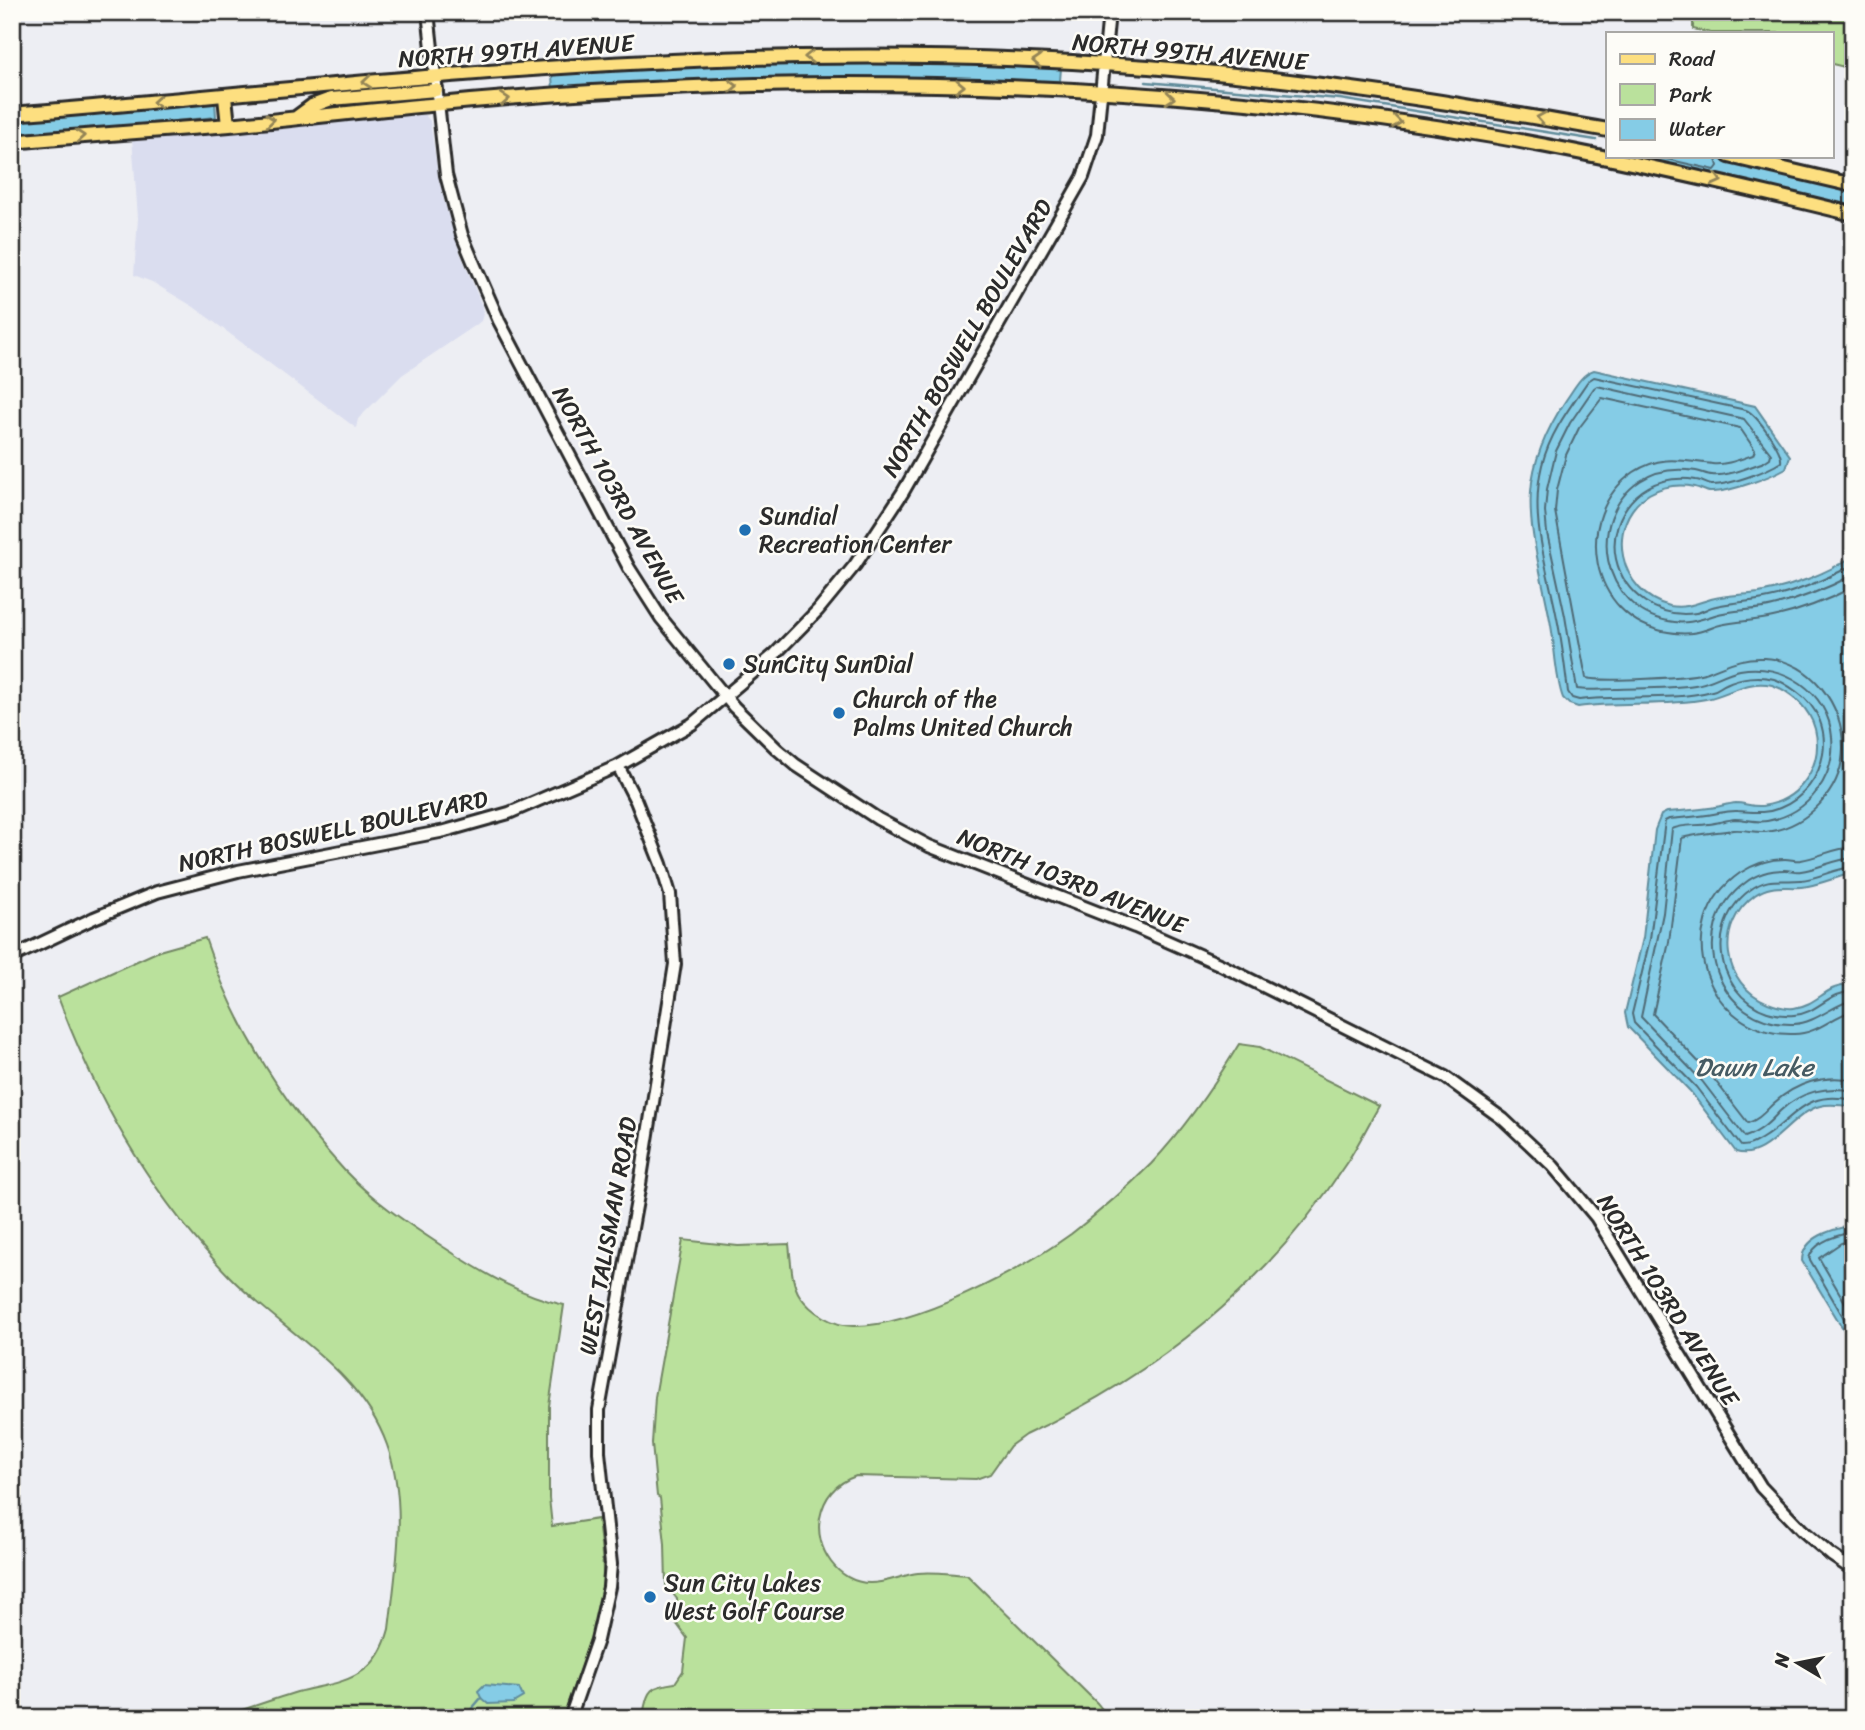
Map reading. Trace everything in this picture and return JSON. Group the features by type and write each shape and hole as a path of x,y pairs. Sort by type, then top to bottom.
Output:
{"main road":[{"name":"NORTH 99TH AVENUE","path":"12,114 225,97 435,76 672,61 802,57 1015,60 1310,83 1606,130"},
{"name":"NORTH 99TH AVENUE","path":"12,142 228,125 437,104 672,88 754,85 935,86 1102,93 1312,111 1497,137 1699,176 1853,214"},
{"name":"NORTH 99TH AVENUE","path":"297,117 312,106 331,99 436,90"},
{"path":"225,97 228,125"},
{"path":"1737,158 1853,186"}],"street":[{"name":"NORTH 103RD AVENUE","path":"428,12 442,155 452,201 462,235 499,321 629,568 661,618 725,697 776,749 877,819 929,846 1122,922 1219,964 1446,1077 1503,1119 1553,1166 1596,1217 1761,1487 1802,1530 1853,1570"},
{"name":"NORTH BOSWELL BOULEVARD","path":"12,957 157,892 238,871 445,831 509,813 618,766 692,724 775,654 824,603 855,565 903,492 1083,177 1097,135 1109,12"},
{"name":"WEST TALISMAN ROAD","path":"570,1718 597,1640 609,1587 611,1564 599,1452 599,1410 675,964 670,894 662,864 636,800 618,766"}],"shaded area":[{"path":"425,115 430,121 445,204 460,252 484,311 481,321 476,325 402,375 358,419 356,428 194,307 152,282 134,275 138,218 132,138"}],"green space":[{"path":"1693,12 1853,12 1853,69 1834,64 1834,32 1706,32 1693,29"},
{"path":"205,938 230,1001 263,1061 301,1118 344,1170 392,1212 473,1266 517,1289 564,1305 549,1406 549,1498 552,1526 598,1519 603,1571 595,1622 563,1718 219,1718 349,1678 373,1662 389,1629 399,1513 393,1467 375,1418 339,1373 229,1276 175,1213 151,1180 109,1110 73,1036 58,997 159,951"},
{"path":"1239,1044 1260,1047 1379,1106 1347,1162 1281,1248 1245,1287 1206,1322 1120,1384 1025,1435 1010,1446 990,1474 976,1479 856,1476 842,1482 832,1491 824,1503 820,1518 821,1541 831,1562 848,1577 858,1581 876,1583 924,1572 967,1575 1109,1718 642,1718 650,1692 659,1686 675,1683 683,1671 687,1638 676,1623 677,1599 666,1585 665,1544 652,1444 655,1397 683,1240 738,1246 789,1244 793,1278 800,1296 816,1313 838,1324 878,1324 936,1307 1025,1264 1071,1234 1112,1200 1151,1164 1187,1122"}],"water":[{"path":"888,61 1061,68 1060,81 553,91 552,75 573,71 680,65"},
{"path":"215,102 216,117 12,137 12,119"},
{"path":"1630,158 1715,158 1853,191 1853,208"},
{"name":"Dawn Lake","path":"1594,370 1755,406 1790,456 1786,468 1749,484 1718,492 1689,486 1666,487 1649,494 1635,507 1626,522 1622,539 1623,556 1629,573 1639,588 1653,599 1681,607 1717,598 1759,593 1820,574 1853,556 1853,873 1807,886 1772,888 1755,895 1742,907 1733,922 1729,953 1741,982 1753,994 1781,1007 1800,1007 1834,988 1853,984 1853,1107 1828,1105 1809,1110 1769,1144 1747,1153 1736,1152 1690,1091 1628,1027 1625,1013 1643,938 1655,830 1661,815 1736,803 1762,806 1788,797 1798,789 1812,768 1816,756 1815,729 1809,715 1793,696 1772,685 1754,684 1706,699 1674,703 1578,707 1563,698 1533,533 1532,483 1537,457 1549,430 1578,382"},
{"path":"1853,1225 1853,1345 1802,1261 1803,1253 1813,1240 1828,1232"},
{"path":"484,1685 519,1688 523,1697 513,1703 488,1704 478,1691"}],"waterway":[{"path":"1146,82 1340,99 1596,140"},
{"path":"464,1718 481,1698"}],"place":[{"name":"Sundial Recreation Center","path":"745,530"},
{"name":"SunCity SunDial","path":"729,664"},
{"name":"Church of the Palms United Church","path":"839,713"},
{"name":"Sun City Lakes West Golf Course","path":"650,1597"}]}
